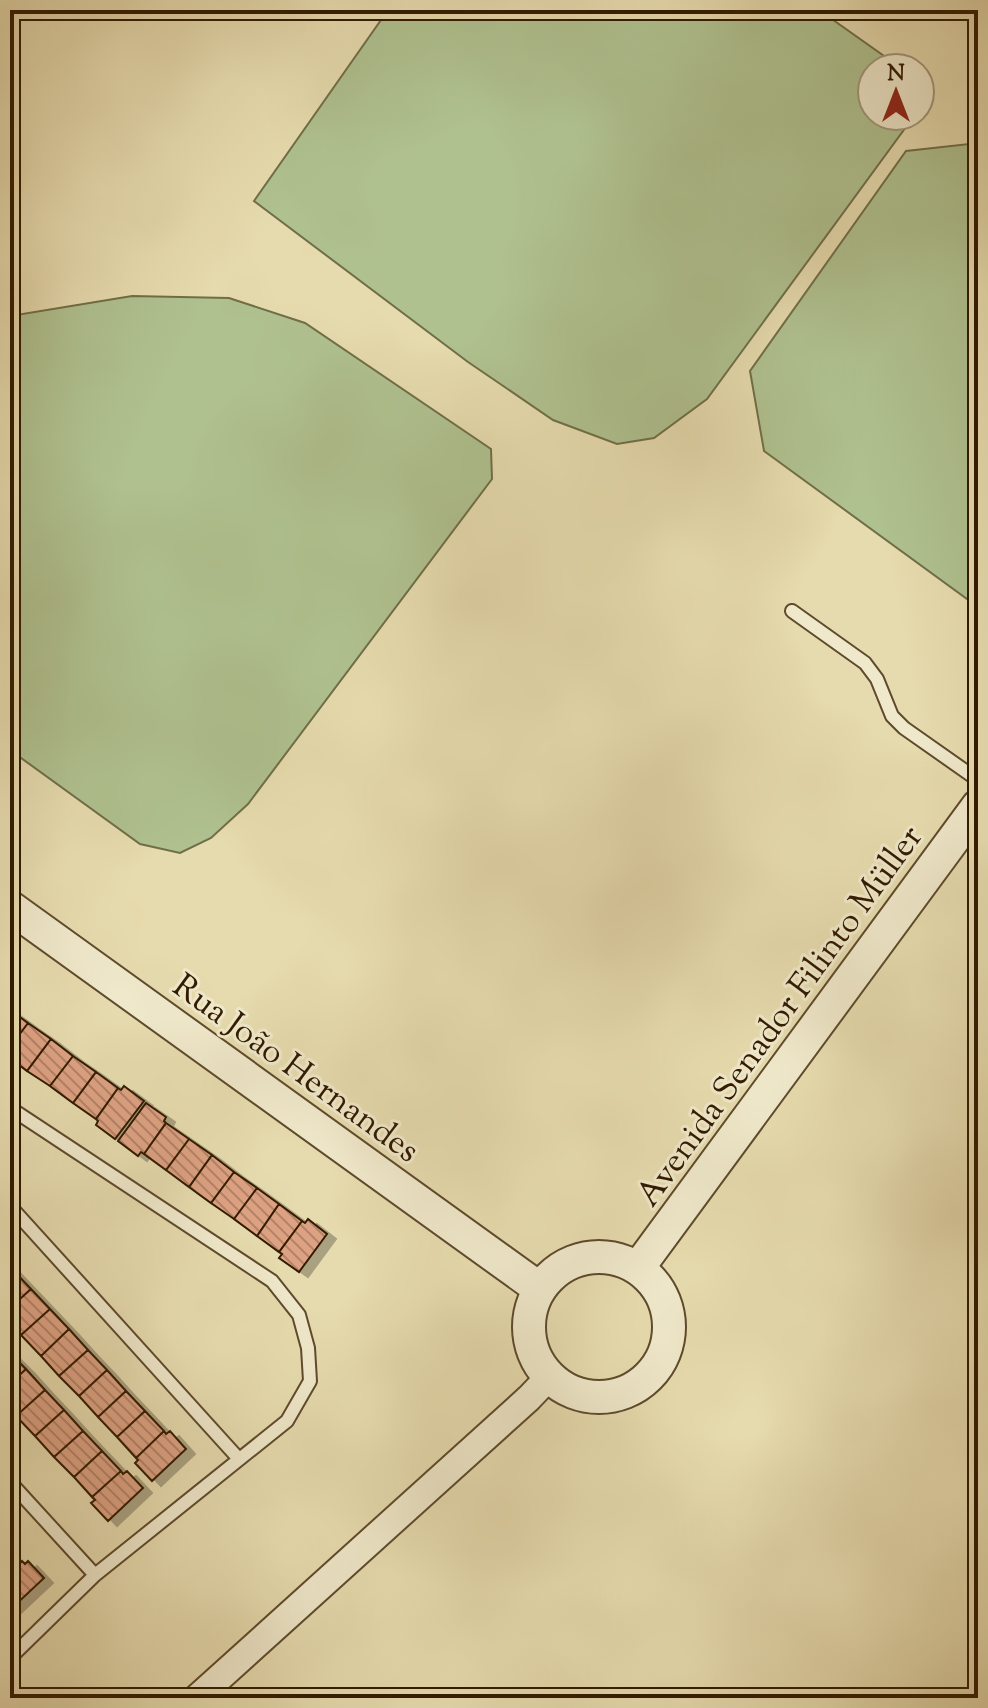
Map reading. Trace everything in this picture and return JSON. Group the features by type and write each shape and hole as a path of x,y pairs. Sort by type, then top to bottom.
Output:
{"street":[{"name":"Avenida Senador Filinto Müller","path":"638,1268 978,806"},
{"name":"Rua João Hernandes","path":"10,907 540,1289"},
{"path":"595,1257 618,1259 638,1268 655,1283 666,1304 670,1327 666,1350 654,1371 636,1386 615,1395 591,1396 569,1390 550,1376 536,1357 529,1334 531,1311 540,1289 554,1273 574,1262 595,1257"},
{"path":"197,1698 550,1376"}],"lane":[{"path":"792,611 865,663 877,679 892,716 904,728 978,780"},
{"path":"10,1108 272,1281 299,1315 308,1348 310,1381 287,1421 95,1575 10,1658"},
{"path":"10,1206 239,1459"},
{"path":"10,1482 95,1575"}],"green space":[{"path":"388,10 819,10 878,52 856,52 856,132 902,132 707,399 654,438 617,444 553,420 468,362 254,201"},
{"path":"978,143 978,607 764,451 750,371 906,151"},
{"path":"132,296 229,298 305,323 491,449 492,479 248,804 211,838 180,853 140,844 10,750 10,316"}],"building":[{"path":"10,1010 28,1023 10,1047"},
{"path":"28,1023 51,1039 27,1071 10,1058 10,1047"},
{"path":"51,1039 73,1056 50,1086 27,1071"},
{"path":"73,1056 96,1072 73,1103 50,1086"},
{"path":"96,1072 118,1088 96,1119 73,1103"},
{"path":"124,1086 144,1101 115,1139 96,1125 96,1119 118,1088 121,1090"},
{"path":"146,1103 166,1117 166,1123 144,1154 141,1152 138,1156 118,1141"},
{"path":"166,1123 189,1139 166,1170 144,1154"},
{"path":"189,1139 212,1155 189,1187 166,1170"},
{"path":"212,1155 234,1172 211,1203 189,1187"},
{"path":"234,1172 257,1188 234,1219 211,1203"},
{"path":"257,1188 279,1204 257,1236 234,1219"},
{"path":"279,1204 302,1221 279,1252 257,1236"},
{"path":"308,1219 327,1234 299,1272 279,1258 282,1254 279,1252 302,1221 305,1223"},
{"path":"10,1270 31,1289 10,1308"},
{"path":"31,1289 50,1309 21,1335 10,1323 10,1308"},
{"path":"50,1309 69,1329 41,1356 21,1335"},
{"path":"69,1329 88,1350 59,1376 41,1356"},
{"path":"88,1350 107,1370 79,1396 59,1376"},
{"path":"10,1353 26,1369 10,1384"},
{"path":"26,1369 45,1390 16,1416 10,1409 10,1384"},
{"path":"107,1370 126,1391 98,1417 79,1396"},
{"path":"45,1390 64,1410 35,1436 16,1416"},
{"path":"126,1391 145,1411 117,1437 98,1417"},
{"path":"64,1410 83,1431 54,1457 35,1436"},
{"path":"145,1411 164,1431 136,1458 117,1437"},
{"path":"83,1431 102,1451 74,1477 54,1457"},
{"path":"164,1431 166,1434 170,1431 186,1449 152,1481 135,1463 136,1458"},
{"path":"102,1451 121,1471 92,1497 74,1477"},
{"path":"121,1471 123,1474 127,1471 143,1488 108,1521 91,1503 95,1500 92,1497"},
{"path":"22,1561 25,1564 28,1561 44,1578 10,1610 10,1573"}]}
